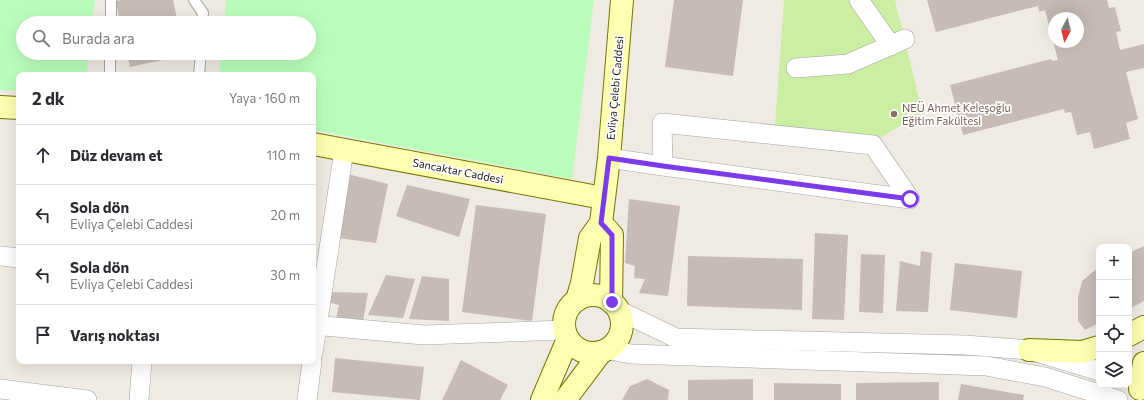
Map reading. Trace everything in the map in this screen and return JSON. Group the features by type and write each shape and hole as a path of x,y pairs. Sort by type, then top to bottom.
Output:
{"street":[{"name":"Evliya Çelebi Caddesi","path":"576,300 582,283 590,238 601,223 609,158 622,0"},
{"path":"796,68 848,64 898,42 858,0"},
{"path":"0,107 16,108"},
{"path":"609,158 663,166 910,199 873,145 662,123 663,166"},
{"name":"Sancaktar Caddesi","path":"316,145 603,198"},
{"path":"316,319 344,150"},
{"path":"565,400 604,350 616,341 622,324 615,306 612,235 601,223"},
{"path":"0,256 16,258"},
{"path":"1096,348 1082,352 965,345 676,338 615,306 600,296 590,295 580,298 572,303 564,320 566,334 574,346 582,351 592,353 604,350 631,354 986,366 1045,377 1110,396 1118,400"},
{"path":"316,325 424,335 566,334"},
{"path":"1132,333 1144,327"},
{"path":"542,400 566,334"},
{"path":"1029,350 1096,370"},
{"path":"1139,389 1144,363"},
{"path":"139,400 142,364"},
{"path":"307,400 312,364"},
{"path":"0,389 87,400"}],"lane":[{"path":"111,0 111,16"},
{"path":"194,0 203,13 203,16"},
{"path":"110,60 110,72"},
{"path":"199,72 200,60"}],"green space":[{"path":"0,0 95,0 93,16 16,16 16,60 88,60 86,72 16,72 16,91 0,90"},
{"path":"226,0 594,0 572,179 316,131 316,72 219,72 220,60 316,60 316,16 225,16"},
{"path":"784,0 895,0 922,112 880,138 775,125"}],"building":[{"path":"173,0 176,16 119,16 116,1"},
{"path":"674,0 743,0 733,76 665,67"},
{"path":"927,0 1107,0 1109,8 1115,7 1121,31 1116,32 1120,50 1144,44 1144,68 1126,72 1138,119 1126,123 1130,139 1094,149 1090,132 1077,135 1071,112 1065,113 1064,109 963,135 950,85 1051,59 1052,61 1058,60 1055,48 1084,48 1084,12 1048,12 1048,22 1045,10 1039,12 1038,6 936,32"},
{"path":"128,60 162,60 130,67"},
{"path":"347,174 388,184 376,243 338,238"},
{"path":"407,185 470,199 459,237 396,216"},
{"path":"629,199 680,206 668,296 639,293 645,279 634,278 635,266 625,263"},
{"path":"476,205 546,214 532,321 462,312"},
{"path":"815,233 848,235 844,320 812,319"},
{"path":"1144,246 1144,301 1132,307 1132,280 1132,252"},
{"path":"921,251 932,253 928,312 896,311 900,261 920,266"},
{"path":"861,254 885,255 883,313 859,312"},
{"path":"688,256 803,259 802,310 687,306"},
{"path":"955,263 1022,271 1017,318 950,310"},
{"path":"1096,269 1096,324 1085,330 1078,321 1078,297 1082,281"},
{"path":"386,275 415,279 403,318 368,315"},
{"path":"422,276 449,279 449,321 409,319"},
{"path":"329,292 368,293 363,321 336,319 339,305 331,303"},
{"path":"335,358 424,367 420,400 332,392"},
{"path":"461,360 508,385 500,400 442,400"},
{"path":"647,379 669,390 668,400 622,400 630,386"},
{"path":"753,379 753,400 688,400 688,380"},
{"path":"939,382 939,400 856,400 856,383"},
{"path":"774,383 841,384 841,400 774,400"},
{"path":"961,384 1024,395 1023,400 958,400"}],"place":[{"name":"NEÜ Ahmet Keleşoğlu Eğitim Fakültesi","path":"894,114"}],"route":[{"path":"612,302 612,235 601,223 609,158 910,199"}]}
